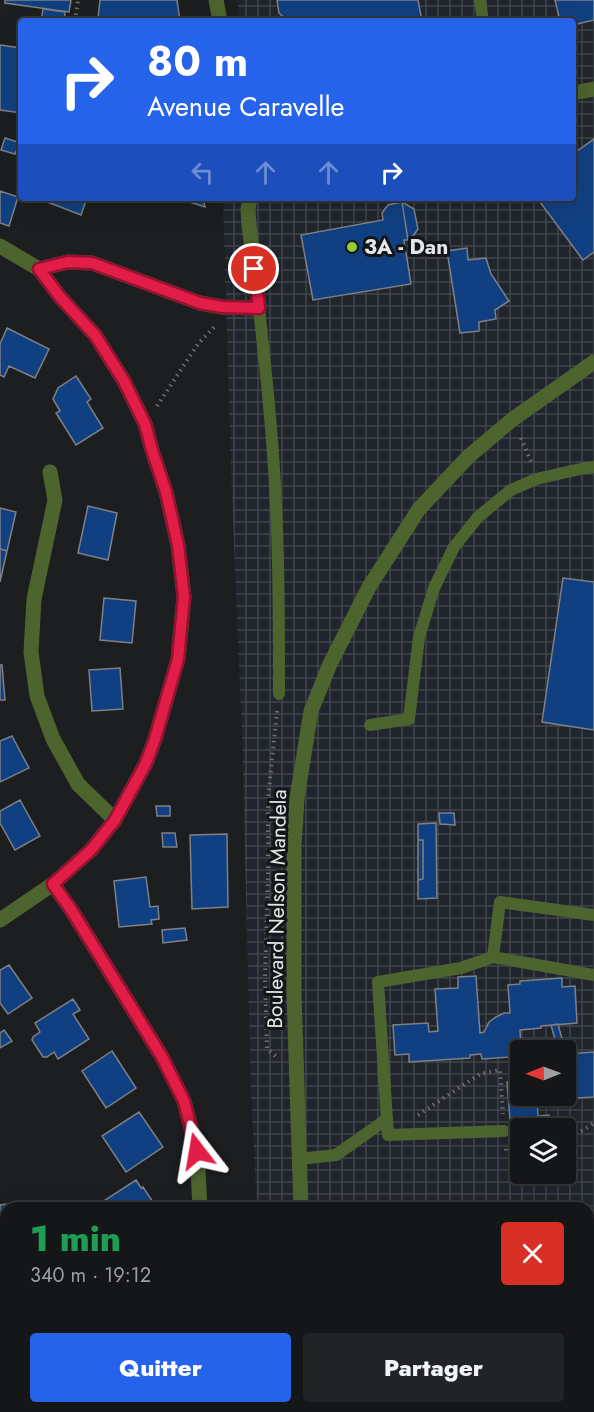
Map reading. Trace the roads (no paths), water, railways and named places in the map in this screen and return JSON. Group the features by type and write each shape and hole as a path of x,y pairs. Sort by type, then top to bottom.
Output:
{"street":[{"path":"216,0 219,18"},
{"path":"576,92 594,89"},
{"path":"39,269 68,262 92,263 200,303 236,308 259,308 249,225 249,201"},
{"path":"0,246 39,269 60,297 95,335 124,381 145,424 166,492 178,545 184,597 178,659 155,739 146,763 115,820 91,850 53,884 0,920"},
{"name":"Boulevard Nelson Mandela","path":"301,1202 294,994 294,846 297,798 311,711 330,664 369,587 419,509 469,456 513,419 594,362"},
{"path":"50,472 55,500 34,599 31,652 37,696 52,739 78,784 115,820"},
{"path":"53,884 162,1057 184,1101 197,1151 200,1202"}],"lane":[{"path":"480,0 483,18"},
{"path":"259,308 268,385 275,489 279,694"},
{"path":"370,725 409,719 419,637 434,588 454,547 478,517 511,490 536,479 594,467"},
{"path":"493,957 500,902 594,915"},
{"path":"504,1131 388,1135 378,982 461,968 493,957 594,975"},
{"path":"300,1159 336,1155 387,1119"}],"place":[{"name":"3A - Dan","path":"352,247"}]}
